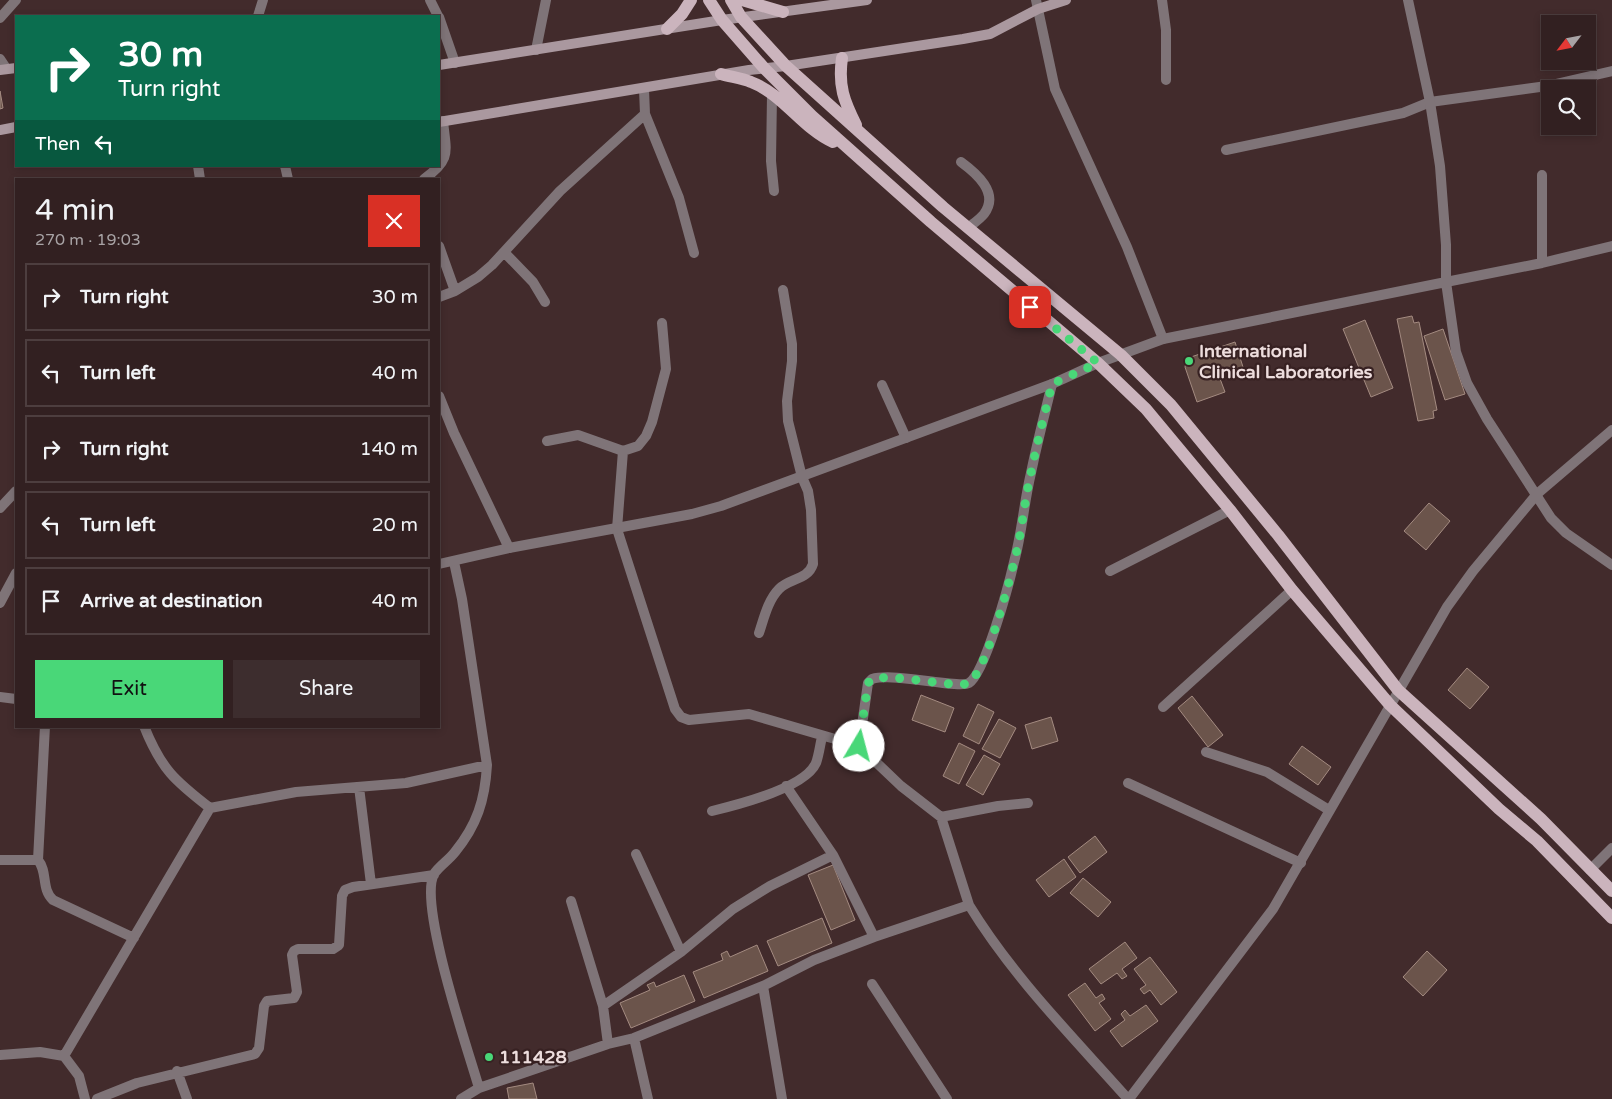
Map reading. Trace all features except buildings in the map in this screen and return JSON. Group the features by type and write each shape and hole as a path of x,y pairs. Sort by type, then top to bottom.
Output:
{"main road":[{"path":"667,29 682,14 691,0"},
{"path":"709,0 722,20 764,68 845,145 1098,363 1146,410 1230,510 1292,590 1390,705 1499,809 1537,841 1612,918"},
{"path":"731,0 741,17 786,66 943,207 1121,355 1170,405 1240,488 1398,690 1541,819 1612,891"},
{"path":"742,0 783,12"},
{"path":"440,65 838,2 867,0"},
{"path":"441,122 644,89 721,74 929,46 990,34 1037,4 1066,0"},
{"path":"842,58 839,78 845,103 859,130"},
{"path":"721,74 752,82 772,95 819,134 845,145"},
{"path":"0,130 15,127"}],"street":[{"path":"0,18 16,0"},
{"path":"258,15 263,0"},
{"path":"430,0 437,15"},
{"path":"536,50 546,0"},
{"path":"1162,0 1166,30 1166,80"},
{"path":"1408,0 1430,102 1440,166 1446,245 1446,282 1456,352 1467,383 1487,419 1551,518 1566,533 1612,565"},
{"path":"1037,4 1055,89 1127,247 1163,339"},
{"path":"440,22 455,63"},
{"path":"0,59 7,69"},
{"path":"1226,150 1403,113 1430,102 1547,86 1612,71"},
{"path":"644,89 645,114 679,198 694,253"},
{"path":"772,95 771,162 774,191"},
{"path":"440,297 455,291 478,277 504,252 560,191 645,114"},
{"path":"440,166 443,163 446,151 441,122"},
{"path":"961,162 984,182 988,192 988,204 985,214 969,227"},
{"path":"425,178 438,167"},
{"path":"1542,174 1542,263"},
{"path":"440,564 509,548 692,514 802,477 1052,384 1098,363 1163,339 1542,263 1612,246"},
{"path":"440,249 455,291"},
{"path":"504,252 533,282 545,302"},
{"path":"758,633 767,608 777,590 785,584 805,576 813,564 811,510 808,491 802,477 788,421 787,401 792,344 783,290"},
{"path":"547,441 578,435 623,450 638,446 646,436 652,422 666,369 662,323"},
{"path":"859,746 868,683 872,679 915,678 960,685 969,683 976,675 988,648 1014,562 1030,475 1052,384"},
{"path":"882,385 906,438"},
{"path":"440,398 454,433 509,548"},
{"path":"623,450 617,529 675,710 681,717 689,720 749,714 822,737 859,746 901,786 941,818 969,905 992,941 1022,978 1129,1099 1273,909 1302,863 1329,810 1447,607 1473,571 1537,494 1612,430"},
{"path":"0,508 15,492"},
{"path":"1110,571 1230,510"},
{"path":"454,562 462,599 487,765 486,793 476,820 464,841 434,874 431,906 444,967 479,1088"},
{"path":"0,603 15,575"},
{"path":"1163,707 1292,590"},
{"path":"0,697 15,699"},
{"path":"46,728 38,860 43,866 47,894 53,900 134,938"},
{"path":"145,728 162,765 177,782 210,808 296,792 406,783 487,765"},
{"path":"712,811 744,804 798,780 813,768 822,737"},
{"path":"1206,752 1267,772 1329,810"},
{"path":"1128,783 1302,863"},
{"path":"786,786 833,854 874,936"},
{"path":"359,787 371,884"},
{"path":"941,818 998,806 1028,803"},
{"path":"64,1056 210,808"},
{"path":"1590,870 1612,848"},
{"path":"636,854 681,952"},
{"path":"603,1006 681,952 733,909 770,886 833,854"},
{"path":"0,860 38,860"},
{"path":"97,1099 137,1083 177,1071 255,1054 259,1048 264,1006 267,1001 294,998 297,992 294,951 298,949 333,949 339,946 342,896 345,890 353,886 434,874"},
{"path":"570,902 603,1006 608,1044"},
{"path":"461,1099 479,1088 608,1044 634,1038 763,986 814,960 874,936 969,905"},
{"path":"872,984 947,1099"},
{"path":"763,986 782,1099"},
{"path":"634,1038 648,1099"},
{"path":"0,1055 40,1052 64,1056 79,1076 85,1099"},
{"path":"177,1071 187,1099"}],"place":[{"name":"International Clinical Laboratories","path":"1189,361"},
{"name":"111428","path":"489,1057"}],"route":[{"path":"859,746 868,683 872,679 878,677 915,678 960,685 969,683 976,675 988,648 1014,562 1030,475 1052,384 1098,363 1030,307"}]}
